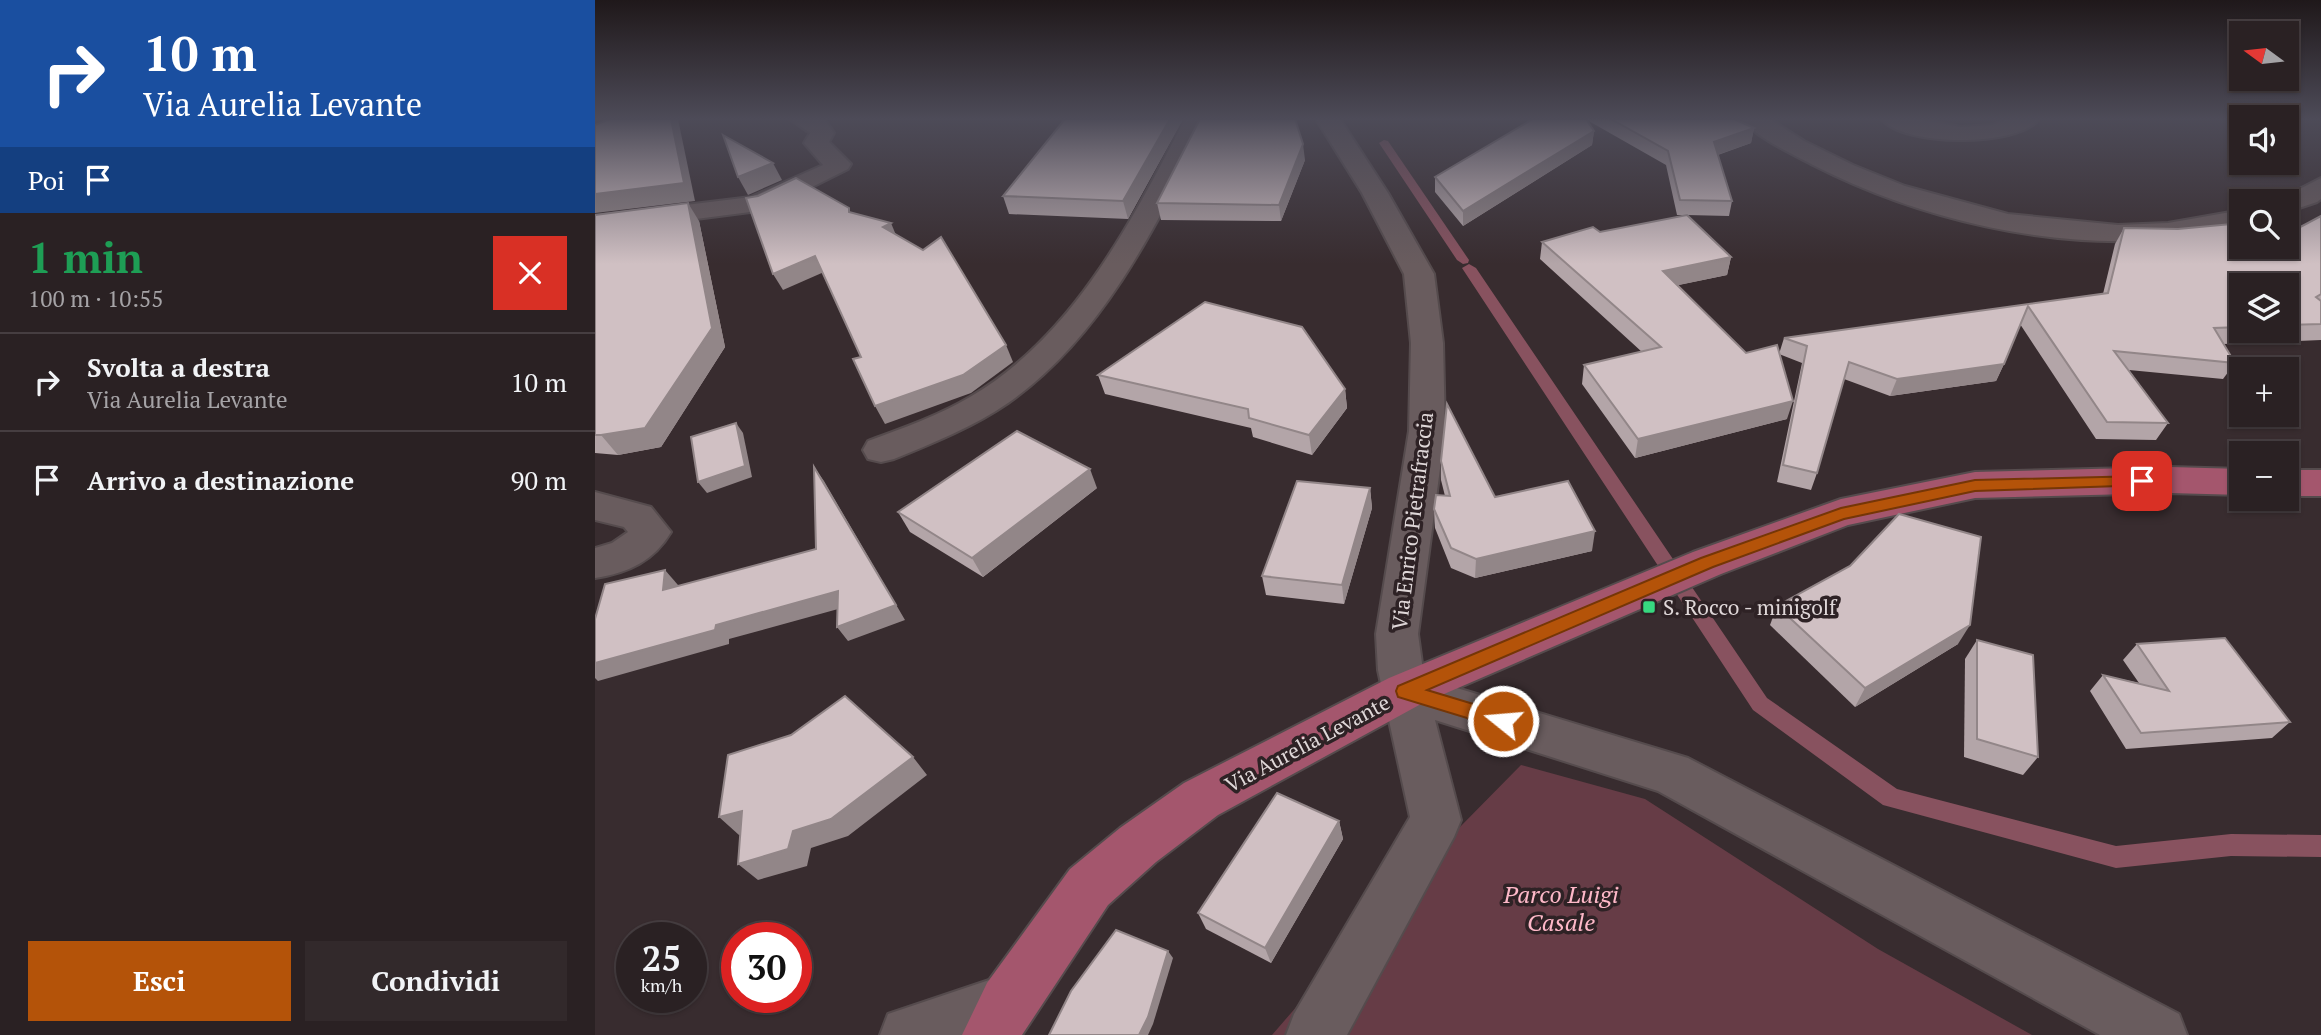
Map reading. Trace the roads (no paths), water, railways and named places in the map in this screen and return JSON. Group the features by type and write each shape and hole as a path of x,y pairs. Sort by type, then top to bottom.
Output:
{"main road":[{"name":"Via Aurelia Levante","path":"999,1019 1089,887 1138,845 1201,799 1405,691 1611,602 1841,513 1975,485 2229,482"},
{"path":"2299,483 2321,483"}],"street":[{"path":"595,224 757,204 835,167"},
{"path":"881,450 957,419 1013,384 1056,343 1093,299 1137,234 1172,167"},
{"name":"Via Enrico Pietrafraccia","path":"1315,1035 1436,821 1405,691 1397,634 1427,431 1427,343 1423,301 1419,274 1375,193 1365,167"},
{"path":"1837,167 1939,206 2054,228 2167,231 2229,220"},
{"path":"2299,199 2321,186"},
{"path":"595,506 637,517 647,524 651,532 644,541 618,560 595,563"},
{"path":"1405,691 1671,773 2158,1035"},
{"path":"909,1035 999,1019"}],"waterway":[{"path":"1400,167 1463,260"},
{"path":"1469,268 1760,704 1891,798 2116,857 2231,845 2321,846"}],"place":[{"name":"S. Rocco - minigolf","path":"1649,607"}],"park label":[{"name":"Parco Luigi Casale","path":"1561,908"}]}
